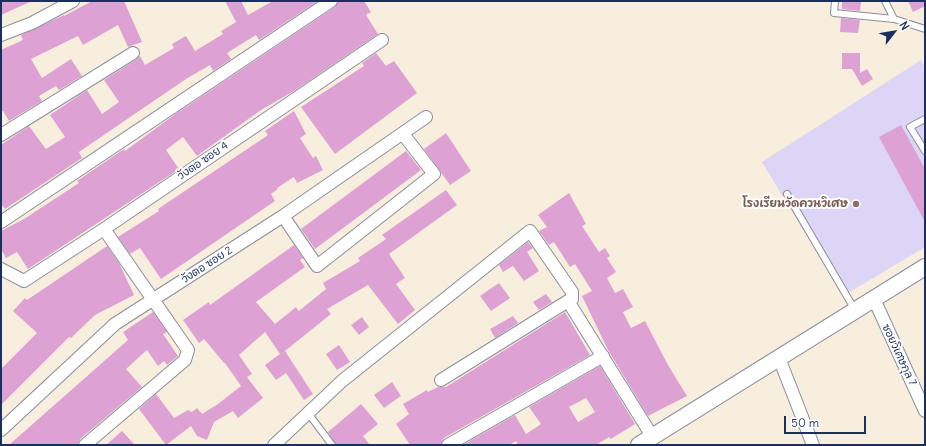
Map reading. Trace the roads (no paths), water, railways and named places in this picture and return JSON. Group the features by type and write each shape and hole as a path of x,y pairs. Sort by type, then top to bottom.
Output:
{"street":[{"path":"1,35 32,23 73,1"},
{"path":"1,222 331,1"},
{"name":"วังตอ ซอย 4","path":"1,269 24,281 104,229 382,40"},
{"path":"1,135 132,53"},
{"name":"วังตอ ซอย 2","path":"1,430 115,324 283,216 404,134 426,116"},
{"path":"283,216 317,266 434,174 404,134"},
{"path":"85,445 185,360 188,350 104,229"},
{"path":"274,445 342,381 530,230 572,292 572,299 441,380"},
{"path":"568,301 603,356 646,441 925,268"},
{"name":"ซอยวิเศษกุล 7","path":"874,299 925,411"},
{"path":"448,445 603,356"},
{"path":"779,358 813,445"}],"lane":[{"path":"835,1 834,13 894,18 925,29"},
{"path":"885,1 894,18"},
{"path":"925,119 910,127 925,151"},
{"path":"787,194 855,310"},
{"path":"308,413 332,445"}],"place":[{"name":"โรงเรียนวัดควนวิเศษ","path":"856,204"}]}
